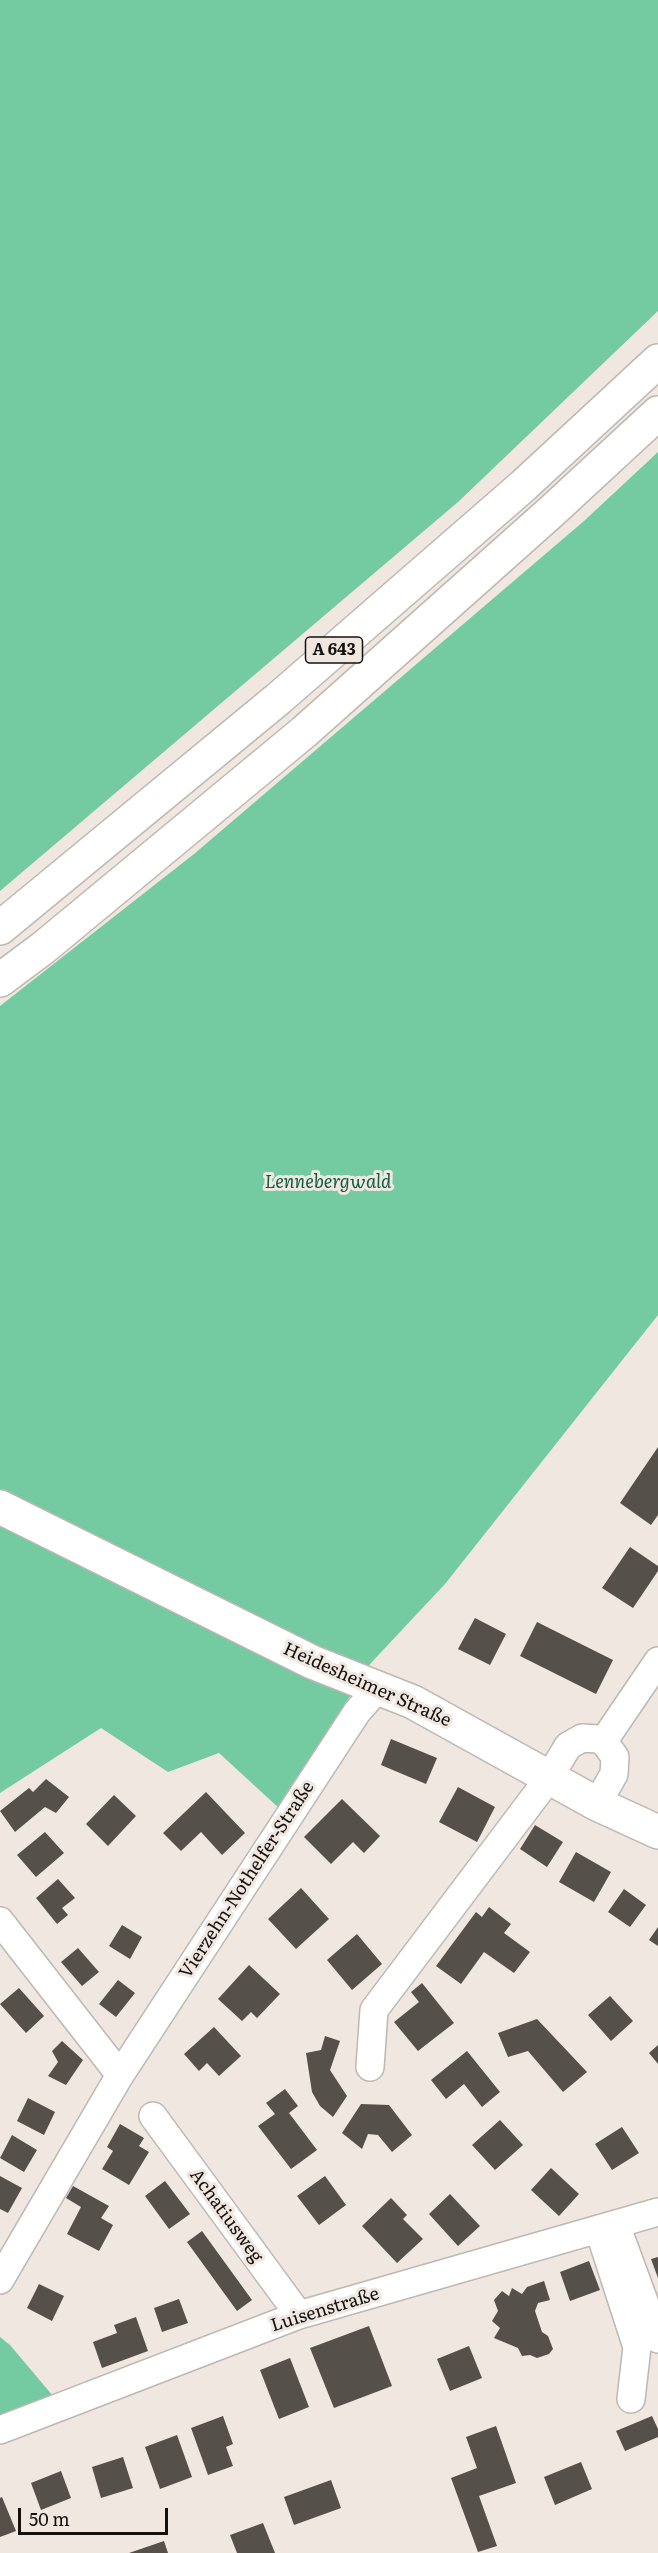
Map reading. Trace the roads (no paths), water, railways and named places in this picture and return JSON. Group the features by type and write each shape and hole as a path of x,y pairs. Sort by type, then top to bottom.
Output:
{"main road":[{"name":"A 643","path":"0,928 278,699 523,486 658,361"},
{"name":"A 643","path":"0,981 52,941 304,732 552,512 658,414"},
{"name":"Heidesheimer Straße","path":"0,1507 312,1662 395,1694 441,1716 549,1778"},
{"path":"549,1778 597,1804 658,1832"}],"street":[{"path":"603,1742 658,1661"},
{"name":"Vierzehn-Nothelfer-Straße","path":"0,2280 120,2075 357,1712 378,1688"},
{"path":"369,2067 374,2010 549,1778 564,1752 575,1741 590,1737 603,1742 611,1749 616,1765 614,1774 597,1804"},
{"path":"0,1921 120,2075"},
{"name":"Achatiusweg","path":"153,2116 299,2315"},
{"name":"Luisenstraße","path":"0,2430 299,2315 658,2212"},
{"path":"607,2227 658,2339"},
{"path":"607,2227 637,2347 631,2399"}],"park label":[{"name":"Lennebergwald","path":"328,1183"}]}
